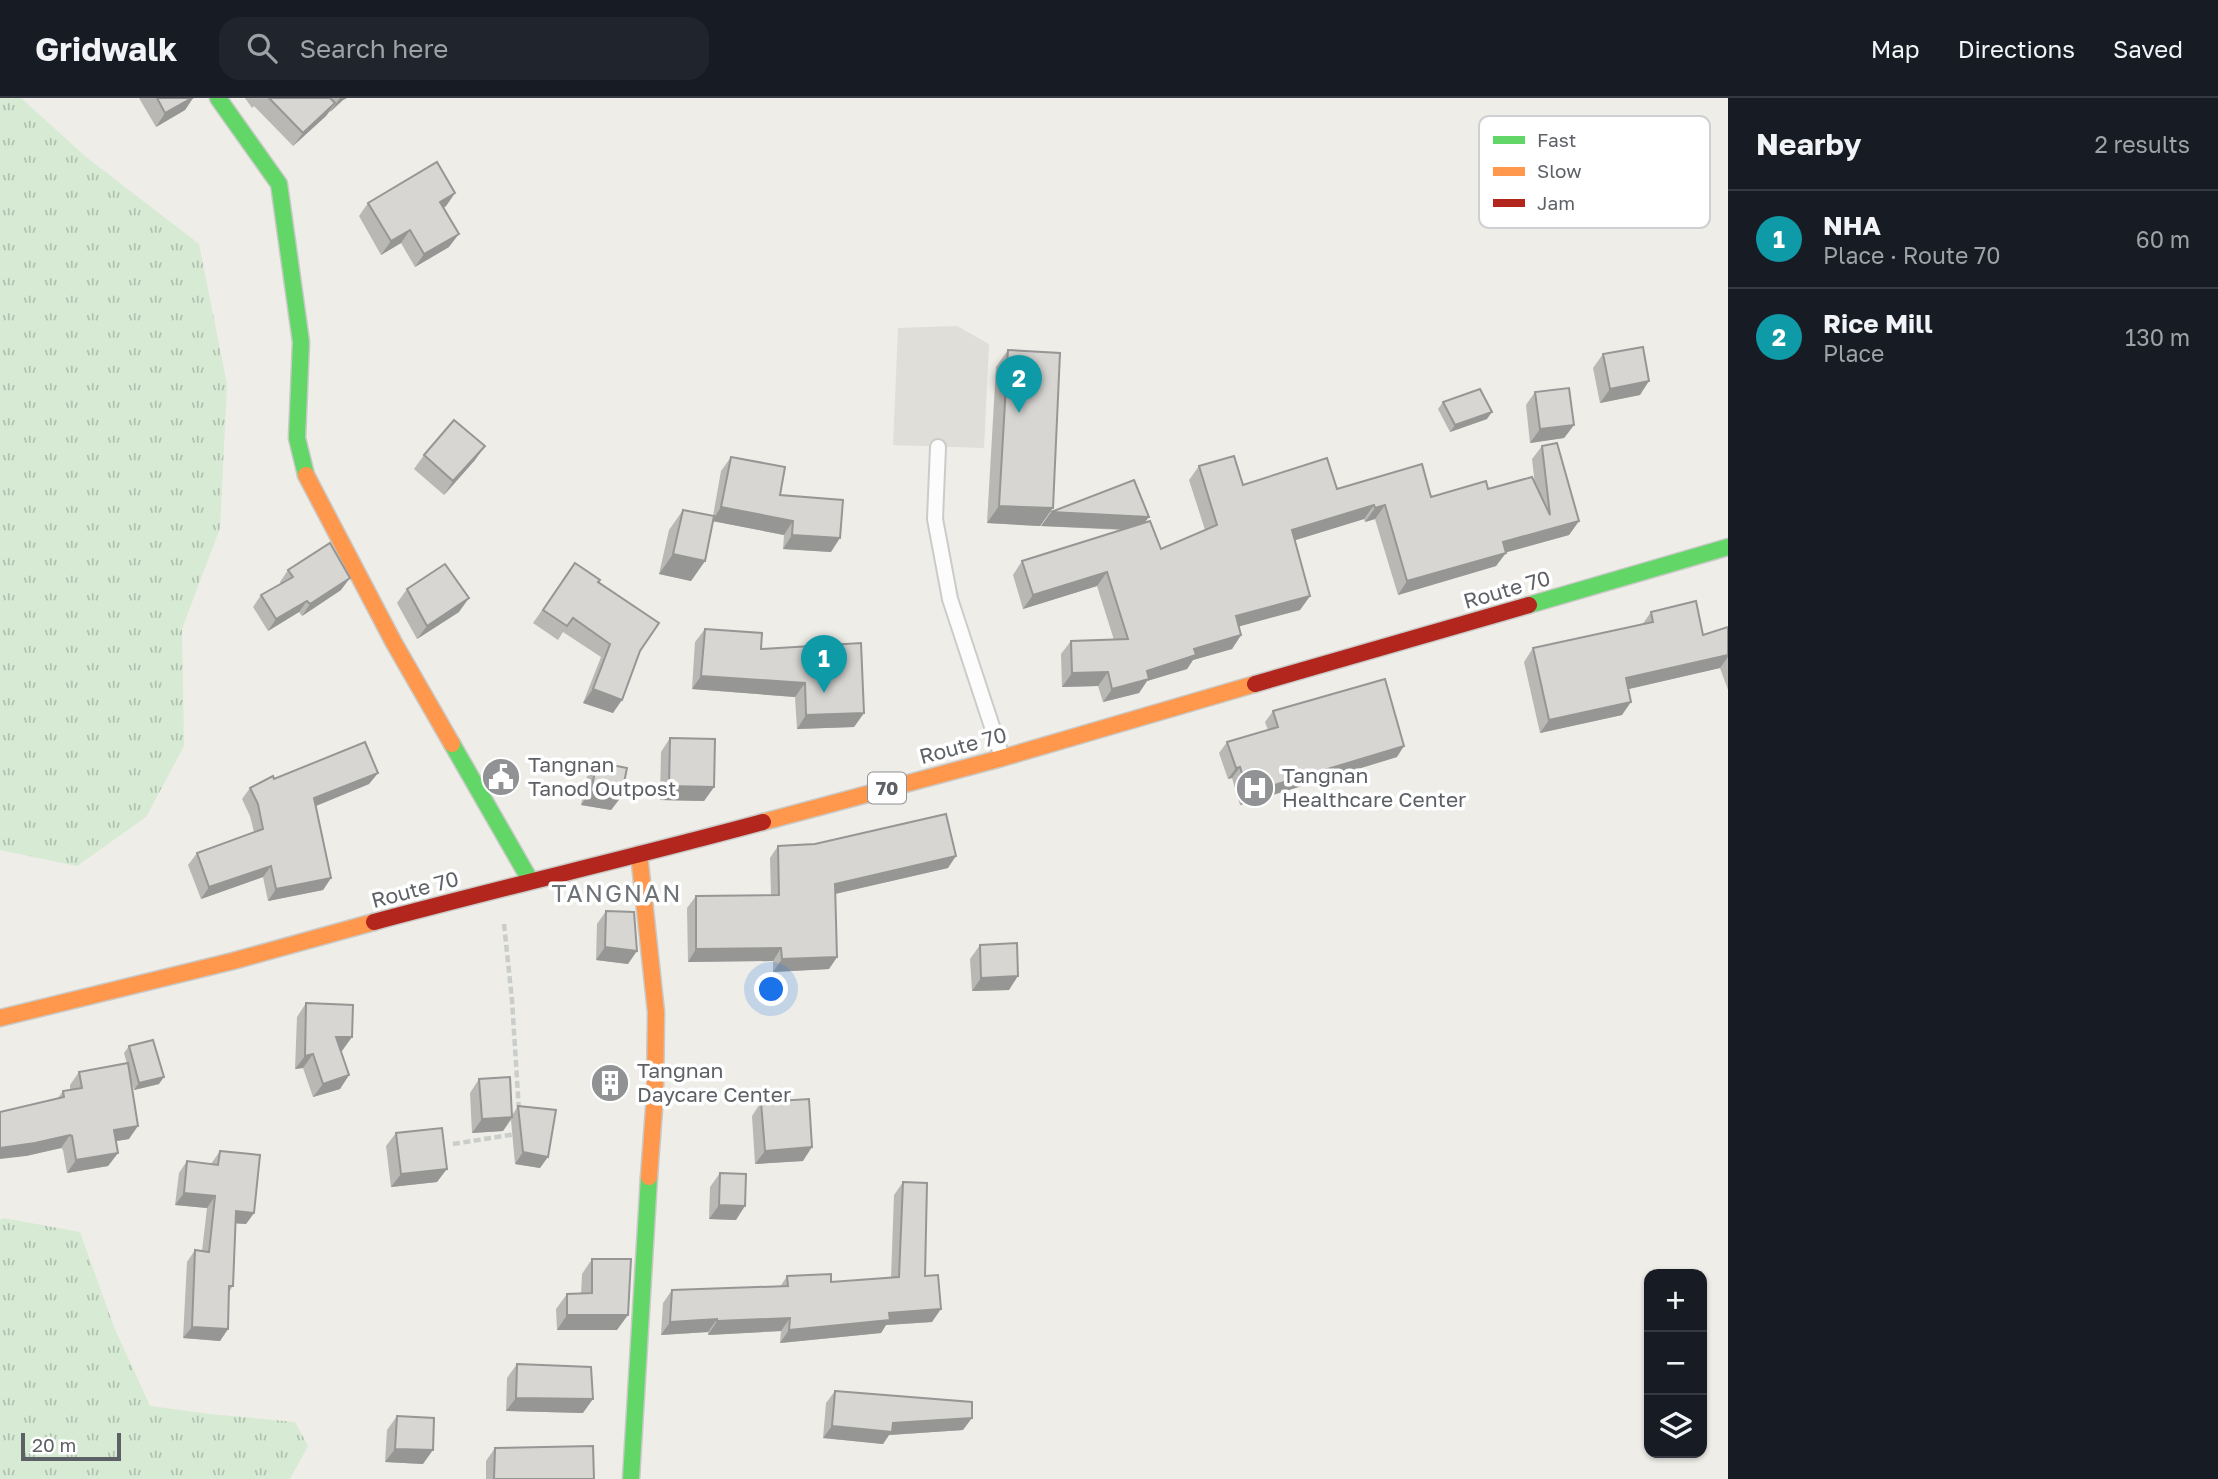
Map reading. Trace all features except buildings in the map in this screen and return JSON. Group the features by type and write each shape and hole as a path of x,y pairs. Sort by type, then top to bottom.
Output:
{"main road":[{"path":"218,98 279,184 301,342 297,438 303,470 394,643 530,880"},
{"name":"Route 70","path":"0,1018 233,961 530,880 591,868 1002,758 1728,547"},
{"path":"631,1479 655,1095 656,1012 639,853"},
{"name":"Route 70","path":"0,1012 41,1007"}],"lane":[{"path":"938,447 935,519 950,599 1002,758"}],"path":[{"path":"500,888 512,1000 519,1120"},
{"path":"453,1144 520,1133"}],"shaded area":[{"path":"957,326 989,344 984,448 893,445 898,328"}],"green space":[{"path":"0,98 21,98 86,157 199,244 227,384 220,528 182,629 184,746 146,817 77,866 0,850"},
{"path":"3,1218 80,1232 114,1327 150,1406 295,1422 308,1446 290,1479 0,1479 0,1220"}],"traffic: fast":[{"path":"218,98 279,184 301,342 297,438 306,475"},
{"path":"1529,605 1728,547"},
{"path":"452,744 530,880"},
{"path":"631,1479 649,1177"}],"traffic: slow":[{"path":"306,475 394,643 452,744"},
{"path":"763,822 1002,758 1255,684"},
{"path":"639,854 656,1012 655,1095 649,1177"},
{"path":"0,1018 233,961 374,922"}],"traffic: jam":[{"path":"1255,684 1529,605"},
{"path":"374,922 763,822"}],"place":[{"name":"Rice Mill","path":"1019,413"},
{"name":"NHA","path":"824,693"},
{"name":"Tangnan Tanod Outpost","path":"501,777"},
{"name":"Tangnan Healthcare Center","path":"1255,788"},
{"name":"Tangnan Daycare Center","path":"610,1083"}],"district":[{"name":"TANGNAN","path":"617,894"}]}
